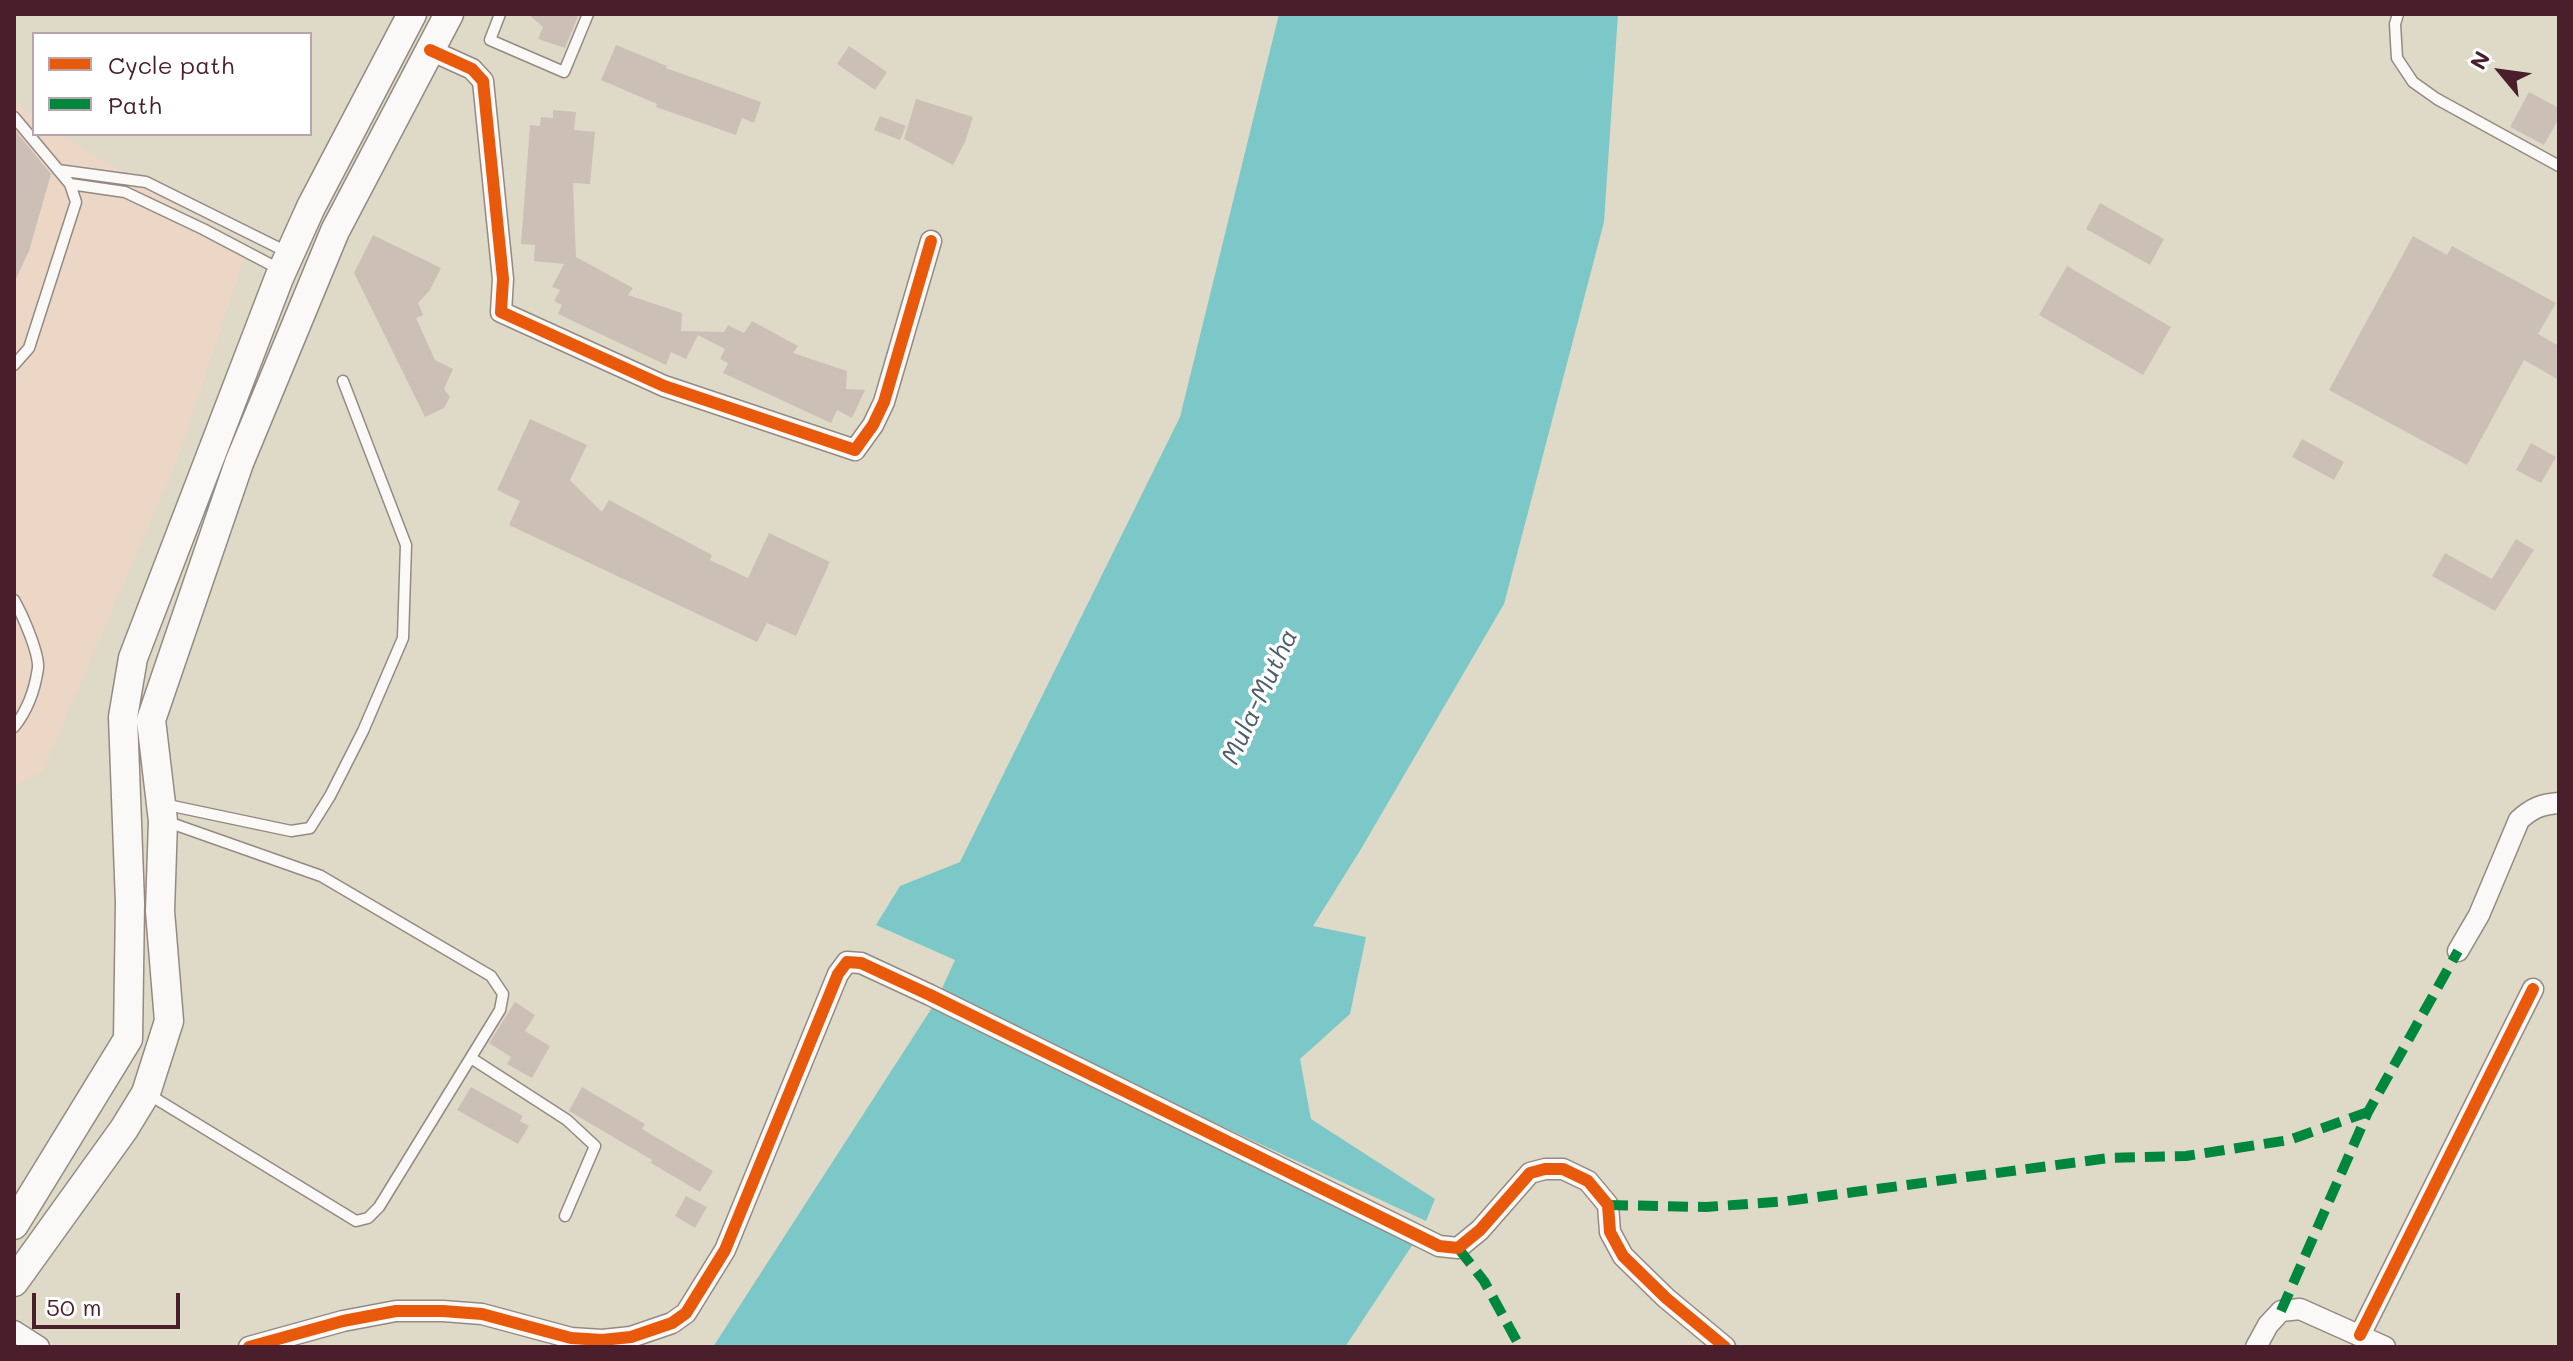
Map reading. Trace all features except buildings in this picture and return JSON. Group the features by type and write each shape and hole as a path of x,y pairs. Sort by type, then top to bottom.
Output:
{"main road":[{"path":"17,1216 128,1039 130,903 123,717 133,658 287,262 311,207 412,14"},
{"path":"14,1282 124,1129 146,1093 169,1021 160,911 162,812 151,720 239,463 343,212 449,14"},
{"path":"255,342 285,353"}],"street":[{"path":"430,50 472,69 483,81 503,279 501,312 664,386 855,450 873,425 884,402 931,241"},
{"path":"2458,951 2479,915 2519,820 2530,809 2559,803"},
{"path":"249,1347 343,1321 396,1311 482,1314 571,1338 602,1340 631,1337 672,1323 686,1313 725,1250 838,974 847,962 861,963 930,995 1439,1246 1458,1248 1480,1230 1530,1173 1563,1169 1588,1181 1608,1205 1610,1232 1623,1256 1666,1298 1725,1347"},
{"path":"2360,1335 2533,989"},
{"path":"2256,1347 2268,1325 2281,1311 2300,1309 2385,1347"},
{"path":"14,1331 39,1347"}],"lane":[{"path":"500,14 490,40 564,72 588,14"},
{"path":"2398,14 2395,24 2397,58 2413,82 2437,99 2559,166"},
{"path":"14,117 70,184 76,202 29,348 14,365"},
{"path":"58,170 146,182 287,262"},
{"path":"70,184 125,192 203,229 287,262"},
{"path":"162,812 291,831 310,828 363,731 403,638 406,545 343,381"},
{"path":"14,600 22,614 38,665 26,713 14,727"},
{"path":"146,1093 356,1221 368,1218 379,1207 500,1010 503,994 491,976 321,876 162,812"},
{"path":"471,1058 567,1120 595,1146 565,1216"}],"shaded area":[{"path":"14,102 32,115 32,136 64,136 246,252 177,460 43,771 14,786"}],"water":[{"name":"Mula-Mutha","path":"1279,14 1618,14 1604,222 1504,604 1313,926 1366,937 1350,1014 1300,1059 1311,1119 1435,1199 1426,1221 939,995 955,960 876,925 900,886 960,862 1180,417"},
{"path":"937,1000 1419,1235 1345,1347 713,1347"}],"marked path":[{"path":"2281,1311 2368,1112 2458,951"},
{"path":"1608,1205 1706,1207 1787,1201 2109,1158 2186,1156 2289,1140 2368,1112"},
{"path":"1458,1248 1484,1281 1520,1347"}],"cycle path":[{"path":"430,50 472,69 483,81 503,279 501,312 664,386 855,450 873,425 884,402 931,241"},
{"path":"249,1347 343,1321 396,1311 482,1314 571,1338 602,1340 631,1337 672,1323 686,1313 725,1250 838,974 847,962 861,963 930,995 1439,1246 1458,1248 1480,1230 1530,1173 1563,1169 1588,1181 1608,1205 1610,1232 1623,1256 1666,1298 1725,1347"},
{"path":"2360,1335 2533,989"}]}
